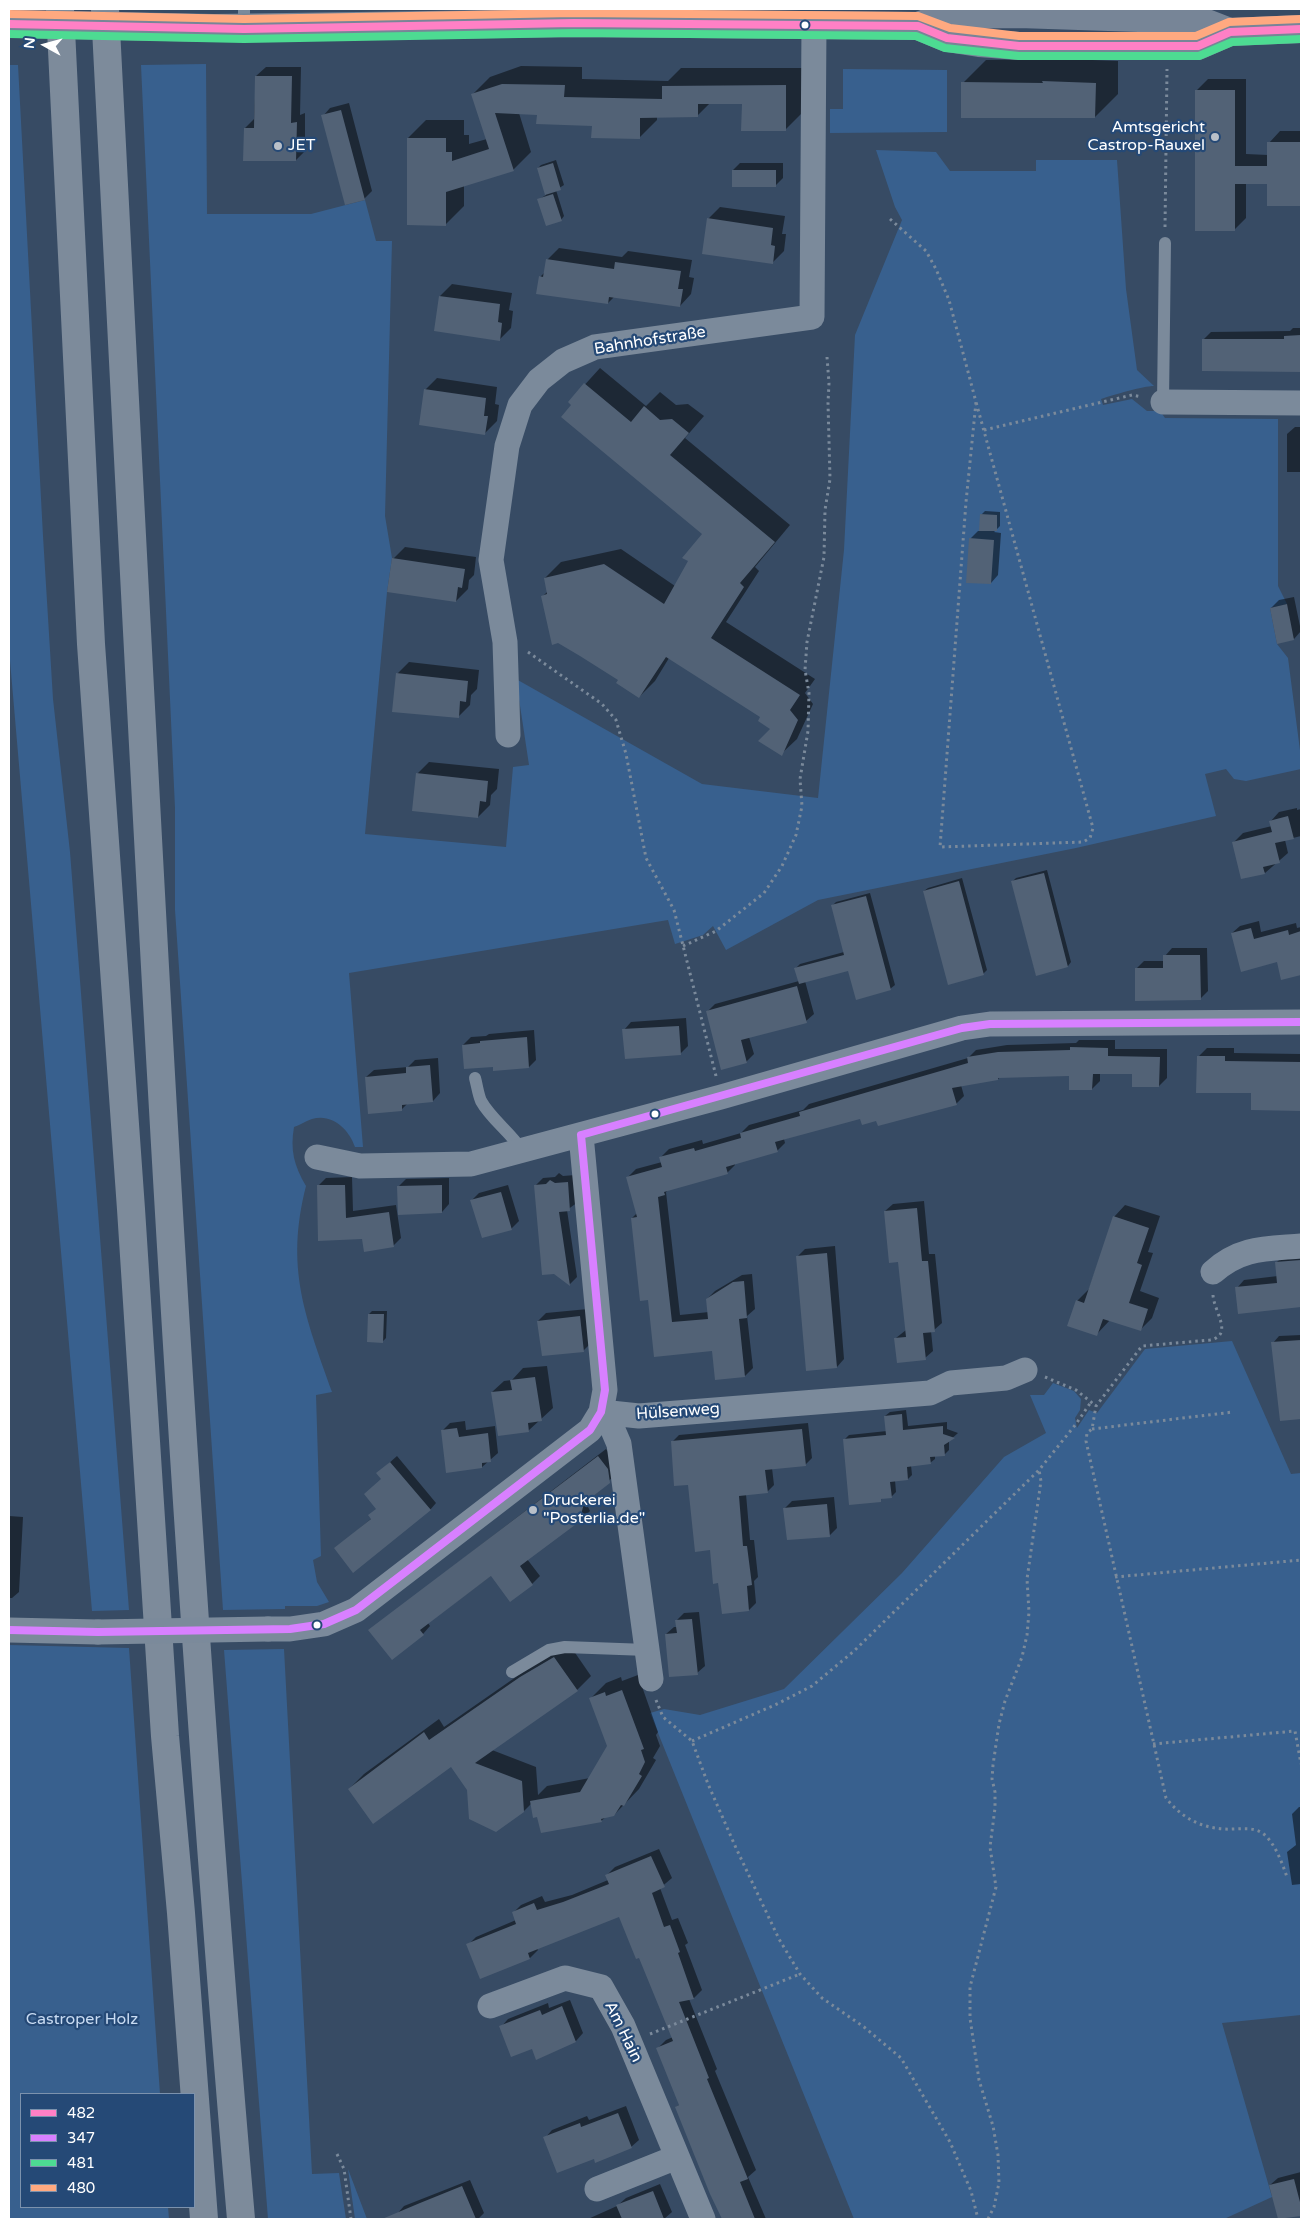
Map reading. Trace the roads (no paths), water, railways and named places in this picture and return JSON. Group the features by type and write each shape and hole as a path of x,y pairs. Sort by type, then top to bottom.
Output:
{"highway":[{"path":"60,9 91,644 131,1199 164,1726 195,2093"},
{"path":"105,9 168,1216 204,1749 241,2219"},
{"path":"195,2099 204,2219"}],"main road":[{"path":"1061,12 1061,46"},
{"path":"918,26 946,15 1061,12 1199,20 1230,32"},
{"path":"1088,13 1089,46"},
{"path":"9,24 214,28 244,19 501,23 697,17 814,25 918,26 947,38 979,43 1061,46 1198,46 1230,32 1301,29"}],"street":[{"name":"Bahnhofstraße","path":"508,735 506,642 491,560 507,446 520,405 540,380 563,361 595,347 812,317 814,25"},
{"path":"1163,402 1301,403"},
{"path":"317,1157 360,1166 471,1164 581,1136 962,1028 990,1024 1301,1022"},
{"path":"9,1630 98,1632 268,1630 324,1624 356,1610 590,1430 601,1412 605,1390 581,1136"},
{"path":"1213,1272 1227,1260 1251,1251 1301,1246"},
{"name":"Hülsenweg","path":"601,1412 639,1416 930,1393 951,1383 1006,1378 1025,1370"},
{"name":"Hülsenweg","path":"601,1412 613,1430 619,1444 651,1678"},
{"name":"Am Hain","path":"490,2006 565,1978 601,1987 630,2042 703,2219"},
{"path":"597,2189 677,2157"}],"lane":[{"path":"1163,402 1164,243"},
{"path":"475,1078 480,1099 488,1112 513,1136 521,1150"},
{"path":"512,1672 549,1650 565,1647 647,1650"}],"place":[{"name":"Amtsgericht Castrop-Rauxel","path":"1215,137"},
{"name":"JET","path":"278,146"},
{"name":"Druckerei \"Posterlia.de\"","path":"533,1510"}],"park label":[{"name":"Castroper Holz","path":"82,2020"}]}
